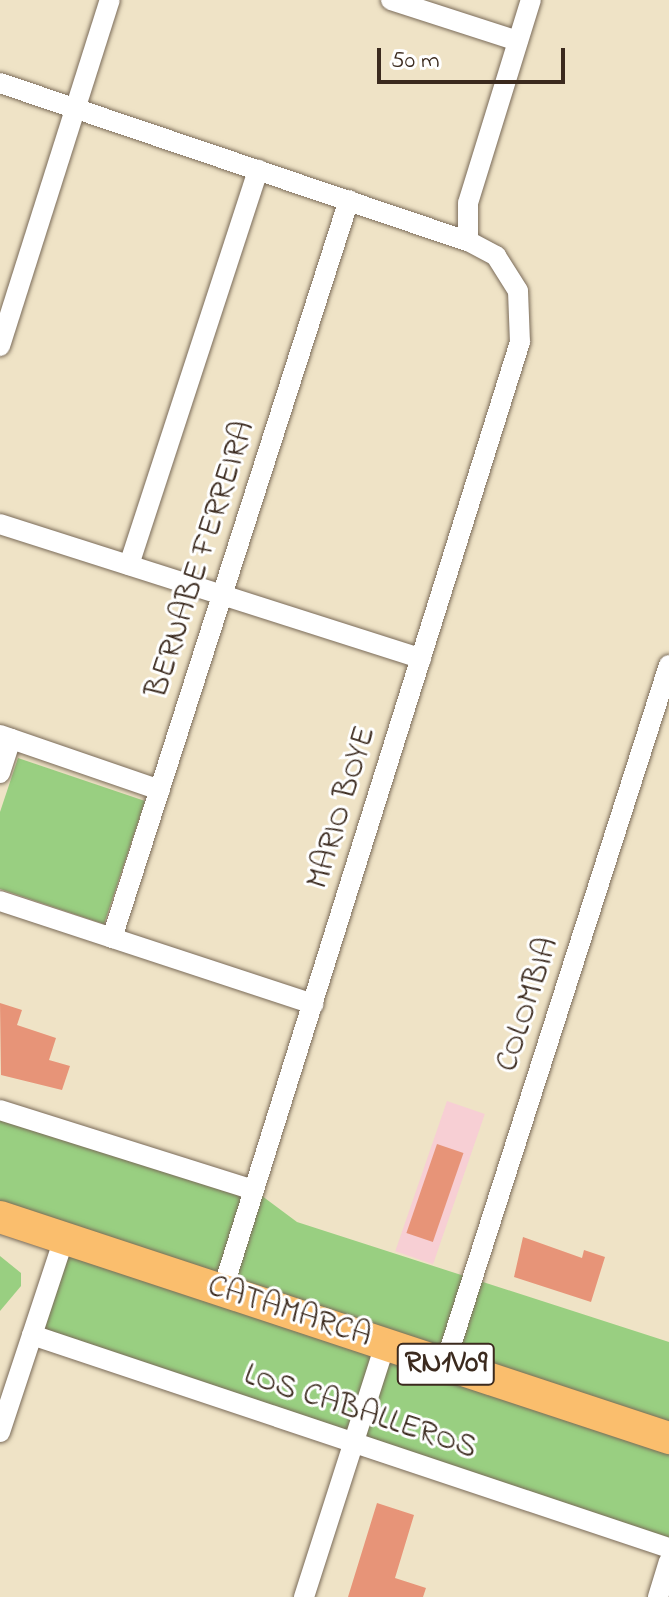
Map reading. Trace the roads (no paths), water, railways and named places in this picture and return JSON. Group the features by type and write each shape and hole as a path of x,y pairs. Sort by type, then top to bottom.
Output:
{"main road":[{"name":"CATAMARCA","path":"0,1217 669,1438"}],"street":[{"path":"0,346 110,0"},
{"path":"391,0 518,41"},
{"path":"468,241 468,203 531,0"},
{"name":"MARIO BOYE","path":"0,83 468,241 507,267 518,291 520,342 222,1292"},
{"path":"129,565 258,170"},
{"name":"BERNABE FERREIRA","path":"112,938 349,200"},
{"path":"0,524 421,658"},
{"name":"COLOMBIA","path":"445,1364 669,665"},
{"path":"0,773 6,737 160,790"},
{"path":"0,901 313,1004"},
{"path":"0,1110 254,1190"},
{"path":"0,1432 64,1238"},
{"name":"LOS CABALLEROS","path":"32,1335 669,1548"},
{"path":"304,1597 385,1345"},
{"path":"658,1597 669,1562"}]}
